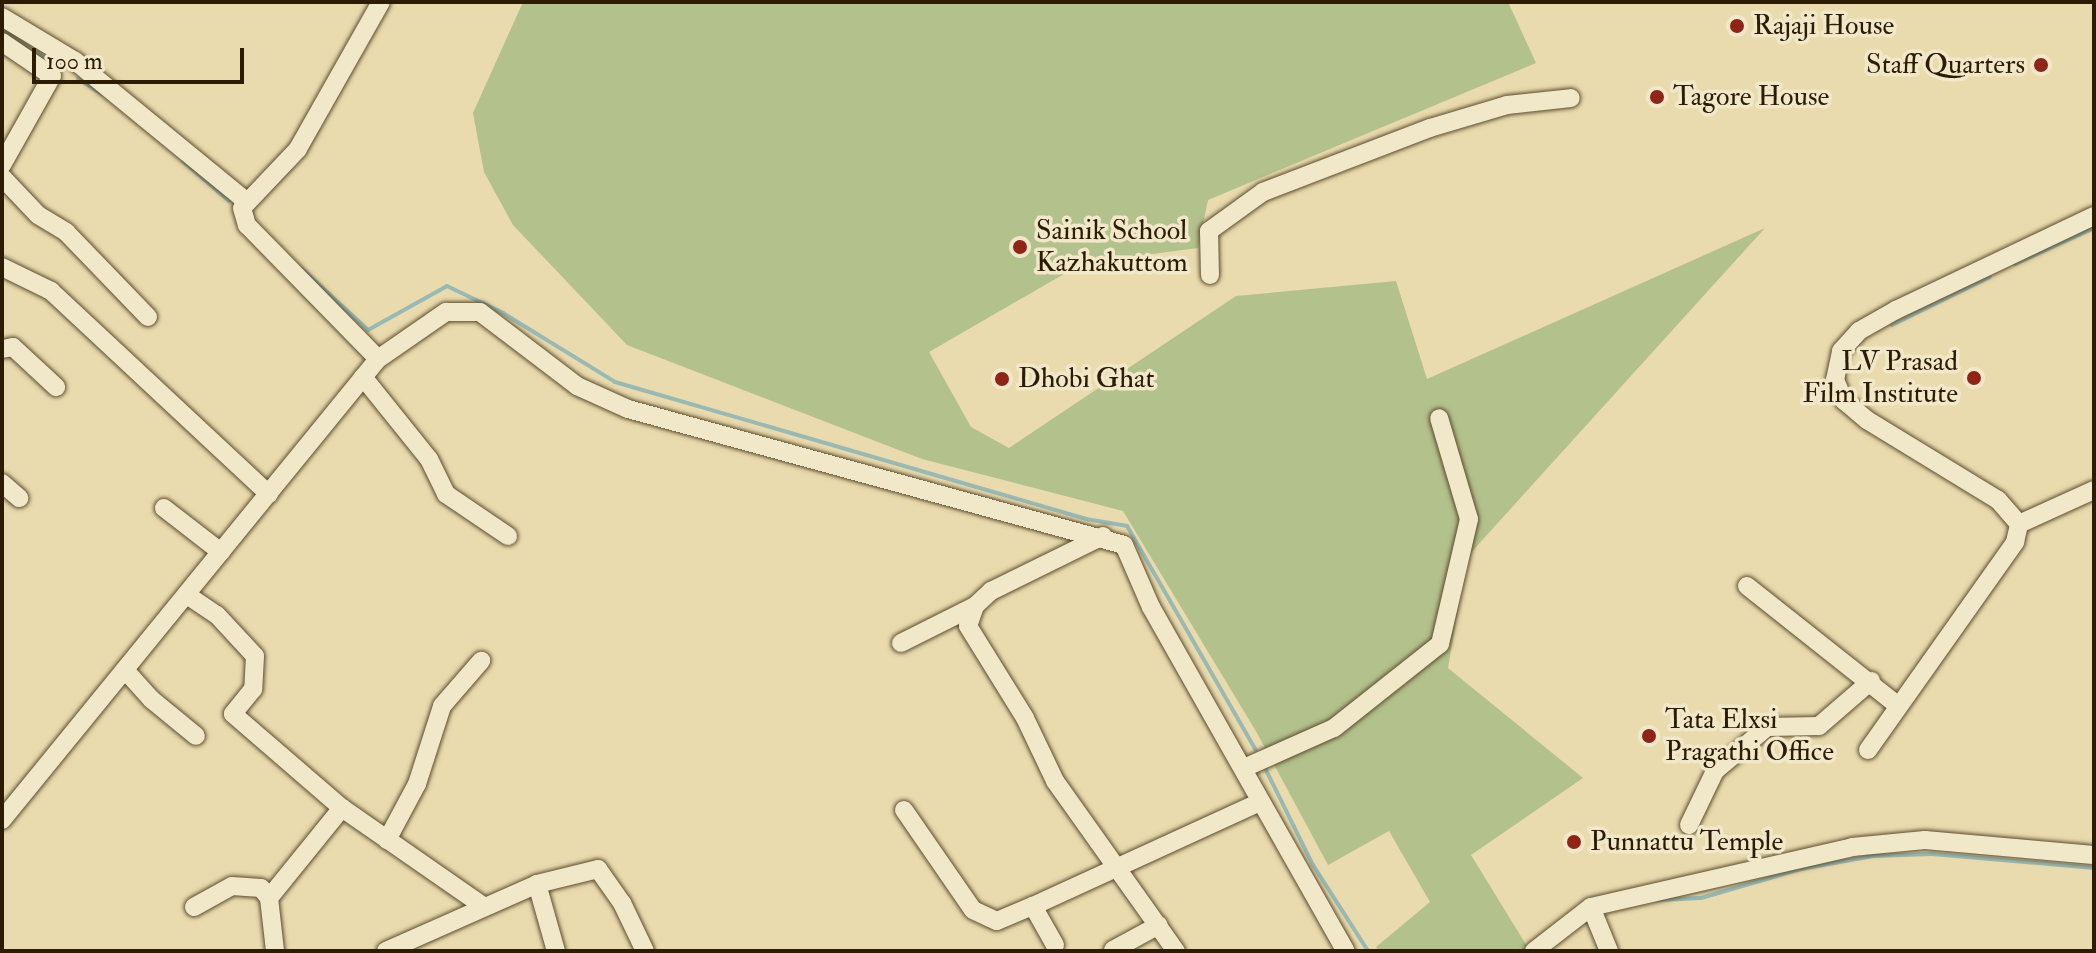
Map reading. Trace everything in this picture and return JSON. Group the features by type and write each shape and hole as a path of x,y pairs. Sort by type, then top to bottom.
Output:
{"street":[{"path":"378,359 247,225 242,208 298,149 381,2"},
{"path":"2,17 75,61 246,201"},
{"path":"2,42 52,76 2,165"},
{"path":"1210,275 1209,231 1263,192 1430,128 1507,105 1571,98"},
{"path":"2,177 38,215 66,232 148,317"},
{"path":"2019,524 1998,500 1867,420 1844,401 1835,380 1841,351 1859,331 1896,310 2094,216"},
{"path":"2,267 51,291 269,494"},
{"path":"2,820 378,359 446,312 480,312 577,386 628,409 1103,536 1124,545 1151,607 1346,951"},
{"path":"2,349 13,347 56,387"},
{"path":"363,377 429,459 446,494 508,536"},
{"path":"1244,768 1334,728 1440,644 1469,519 1439,418"},
{"path":"2,483 19,498"},
{"path":"2019,524 2094,490"},
{"path":"164,508 221,552"},
{"path":"1868,750 2015,542 2019,524"},
{"path":"901,643 975,606 991,591 1103,536"},
{"path":"1747,586 1871,681 1897,705"},
{"path":"187,595 217,615 255,656 253,689 233,714 342,808 483,906"},
{"path":"975,606 968,626 973,637 1025,718 1055,781 1115,870 1176,951"},
{"path":"387,840 417,784 442,706 481,661"},
{"path":"125,670 151,699 196,736"},
{"path":"1689,825 1715,771 1767,727 1819,726 1871,681"},
{"path":"904,810 973,910 997,921 1260,802"},
{"path":"269,898 342,808"},
{"path":"1534,951 1591,907 1812,855 1925,840 2094,855"},
{"path":"386,951 537,884 598,869 622,903 645,951"},
{"path":"537,884 556,951"},
{"path":"194,907 232,886 261,888 269,898 275,951"},
{"path":"1033,906 1055,945"},
{"path":"1591,907 1609,951"},
{"path":"1113,950 1159,925"}],"green space":[{"path":"523,2 1508,2 1536,63 1208,200 1198,248 1083,263 929,352 971,427 1009,448 1236,296 1396,281 1427,379 1765,228 1467,557 1448,668 1583,778 1471,855 1530,951 1379,951 1376,947 1430,902 1389,831 1328,865 1257,733 1123,511 922,459 627,345 513,225 484,172 473,113"}],"waterway":[{"path":"2,30 59,67"},
{"path":"78,79 102,94"},
{"path":"183,161 229,201"},
{"path":"2015,264 2094,228"},
{"path":"302,269 368,330 447,286 503,313 615,382 1086,519 1127,526 1256,750"},
{"path":"1892,325 1990,277"},
{"path":"1266,770 1313,865 1368,951"},
{"path":"1658,900 1701,898 1801,869 1873,856 1932,854 2094,868"}],"place":[{"name":"Rajaji House","path":"1737,26"},
{"name":"Staff Quarters","path":"2041,65"},
{"name":"Tagore House","path":"1657,97"},
{"name":"Sainik School Kazhakuttom","path":"1020,247"},
{"name":"LV Prasad Film Institute","path":"1974,378"},
{"name":"Dhobi Ghat","path":"1002,379"},
{"name":"Tata Elxsi Pragathi Office","path":"1649,736"},
{"name":"Punnattu Temple","path":"1574,842"}]}
